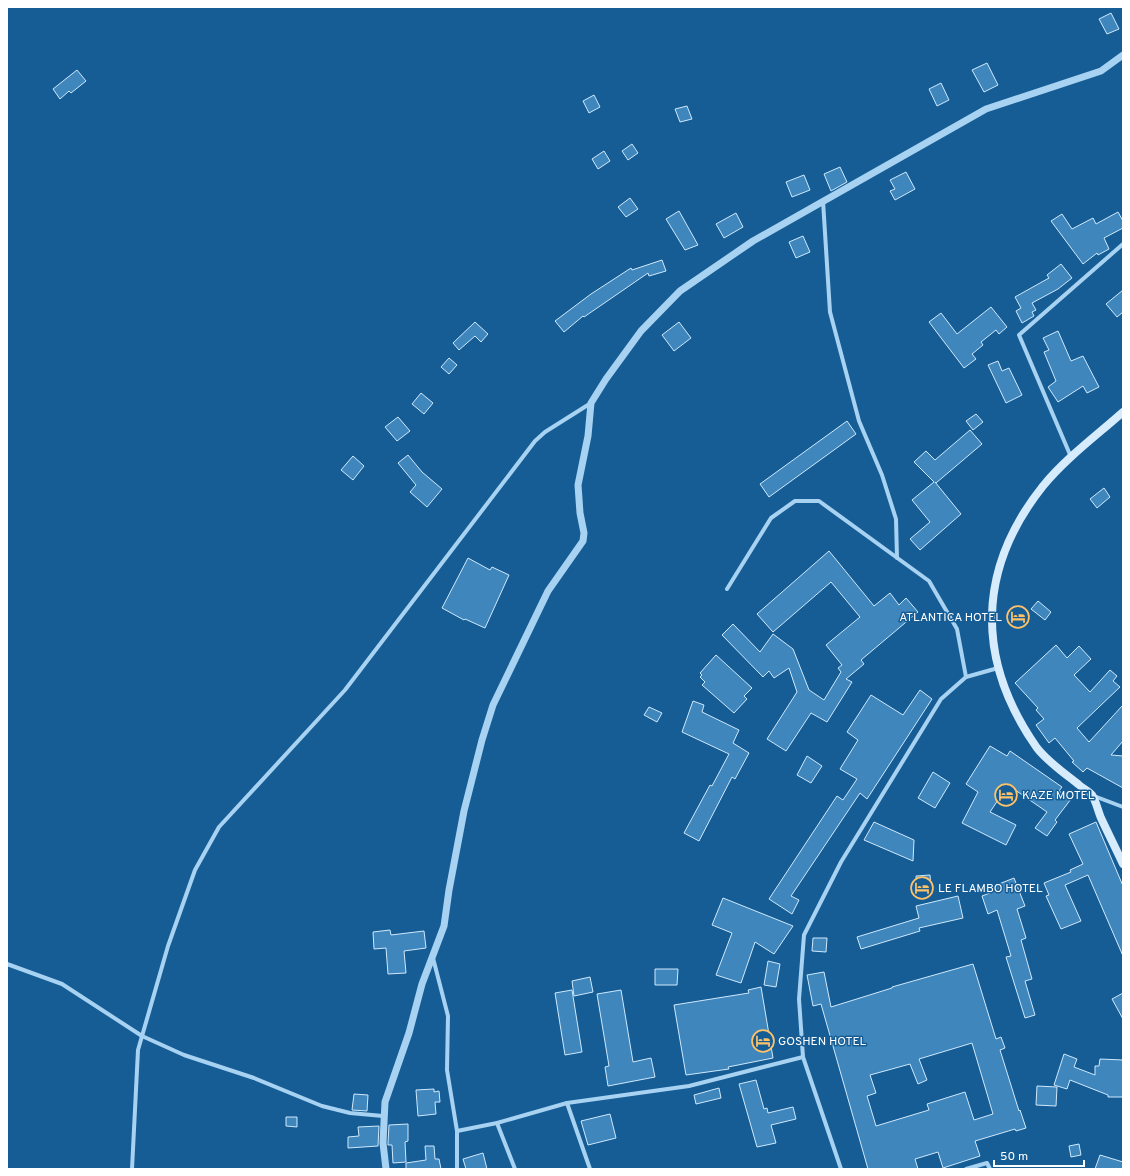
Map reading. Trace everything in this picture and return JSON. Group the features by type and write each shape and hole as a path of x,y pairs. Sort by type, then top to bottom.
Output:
{"main road":[{"path":"1123,412 1071,457 1044,485 1025,510 1012,533 1000,560 994,591 991,625 998,668 1024,728 1039,750 1055,767 1092,796 1123,864"}],"street":[{"path":"132,1169 138,1050 168,946 195,870 219,827 345,690 535,441 545,432 591,403 606,379 641,331 680,291 753,241 986,109 1101,71 1123,56"},
{"path":"823,201 830,312 859,422 882,475 896,519 897,558"},
{"path":"1071,457 1019,335 1123,244"},
{"path":"386,1169 382,1143 385,1102 409,1033 422,984 444,926 449,890 464,811 482,740 493,705 548,591 583,541 584,533 580,513 578,485 588,436 591,403"},
{"path":"727,589 772,518 795,501 819,501 929,581 957,629 966,677"},
{"path":"841,1169 803,1057 799,999 804,935 841,862 941,699 966,677 998,668"},
{"path":"1092,796 1123,807"},
{"path":"432,956 448,1016 447,1070 457,1131 457,1169"},
{"path":"7,964 62,984 142,1036 184,1055 254,1078 322,1106 350,1113 383,1116"},
{"path":"457,1131 497,1123 566,1102 689,1086 803,1057"},
{"path":"566,1102 590,1169"},
{"path":"497,1123 515,1169"},
{"path":"966,1169 987,1163 990,1169"}],"building":[{"path":"1111,13 1119,29 1107,34 1099,19"},
{"path":"987,63 998,85 984,92 972,70"},
{"path":"77,70 86,81 71,93 69,91 60,99 53,89"},
{"path":"941,83 949,100 937,106 929,89"},
{"path":"594,95 600,107 589,113 583,101"},
{"path":"687,106 692,119 680,122 675,109"},
{"path":"632,144 638,153 628,160 622,151"},
{"path":"604,151 610,161 598,169 592,159"},
{"path":"840,167 847,182 831,191 824,174"},
{"path":"906,172 915,189 895,200 890,191 895,189 890,180"},
{"path":"804,175 810,190 792,197 786,182"},
{"path":"630,198 638,209 626,217 618,207"},
{"path":"679,211 698,245 685,250 666,219"},
{"path":"1118,212 1123,221 1123,228 1104,238 1109,249 1098,255 1097,253 1083,264 1051,221 1062,214 1072,229 1093,218 1096,224"},
{"path":"736,213 743,227 724,238 716,224"},
{"path":"803,236 810,252 796,258 789,242"},
{"path":"662,260 666,271 649,276 648,273 584,317 583,316 564,332 555,321 591,294 631,268 632,270"},
{"path":"1061,264 1072,278 1058,289 1032,303 1036,310 1032,312 1034,316 1022,323 1016,311 1021,308 1015,297 1049,278 1047,275"},
{"path":"1123,290 1123,312 1117,317 1106,304"},
{"path":"991,307 1007,327 999,334 996,330 981,342 983,345 972,354 976,359 964,368 929,322 941,313 957,334"},
{"path":"475,322 488,334 481,342 475,336 459,350 453,343"},
{"path":"679,322 691,338 674,351 662,335"},
{"path":"1058,331 1071,361 1083,356 1099,387 1087,393 1083,386 1058,402 1048,387 1056,381 1044,352 1049,350 1043,338"},
{"path":"449,358 457,365 449,374 441,367"},
{"path":"998,361 1002,371 1009,368 1022,395 1006,403 988,365"},
{"path":"421,393 433,403 424,414 412,404"},
{"path":"976,414 983,422 973,430 966,421"},
{"path":"398,417 410,431 397,441 385,427"},
{"path":"847,421 856,434 769,497 760,484"},
{"path":"970,430 982,444 936,483 935,482 961,514 920,550 910,539 930,522 912,500 934,482 914,462 926,451 935,460"},
{"path":"408,455 422,472 442,489 427,507 410,492 416,485 398,463"},
{"path":"353,456 364,466 353,480 341,470"},
{"path":"1104,488 1110,497 1097,508 1090,499"},
{"path":"829,551 874,606 890,593 899,605 906,598 918,612 861,660 864,664 846,679 852,682 827,722 811,713 786,751 767,739 797,692 789,668 774,678 769,671 763,677 722,635 733,624 760,652 773,634 793,649 809,690 824,700 841,672 838,668 842,665 826,645 860,617 831,582 773,632 757,614"},
{"path":"468,558 490,570 492,567 509,575 485,628 465,619 464,620 442,608"},
{"path":"1038,601 1051,612 1045,620 1031,609"},
{"path":"1056,645 1067,658 1079,646 1091,659 1074,675 1090,692 1110,670 1117,676 1113,681 1120,687 1077,728 1089,742 1123,705 1123,741 1111,755 1123,756 1123,788 1087,768 1083,772 1072,762 1074,761 1055,738 1049,743 1036,725 1044,719 1036,710 1038,708 1015,683"},
{"path":"716,655 752,688 744,696 747,699 734,713 702,685 705,682 700,677 702,675 700,673"},
{"path":"920,690 932,699 867,799 860,793 791,896 799,900 792,914 769,899 837,796 843,800 857,779 840,769 858,740 847,732 871,695 903,715"},
{"path":"693,701 704,705 702,712 739,730 733,743 749,753 735,779 732,777 699,841 684,833 729,754 682,732"},
{"path":"649,707 662,713 657,722 644,715"},
{"path":"990,746 1007,756 1010,751 1062,787 1059,791 1071,799 1055,820 1057,822 1047,836 1035,828 1047,812 1008,785 990,812 1016,825 1006,845 962,823 978,792 966,784"},
{"path":"807,756 822,766 811,783 797,775"},
{"path":"933,772 950,783 935,808 918,798"},
{"path":"874,822 914,840 913,861 864,840"},
{"path":"1096,822 1123,886 1123,956 1088,875 1065,885 1081,921 1061,929 1046,896 1049,895 1044,883 1071,872 1070,870 1083,864 1069,834"},
{"path":"930,875 931,887 917,888 916,876"},
{"path":"1014,878 1025,906 1017,909 1026,938 1021,940 1032,979 1025,981 1035,1015 1025,1018 1006,957 1011,956 997,910 988,914 982,896 990,893 989,888"},
{"path":"958,896 963,918 919,928 920,931 861,949 857,937 919,918 916,906"},
{"path":"723,898 793,926 774,954 755,942 741,983 716,975 732,933 712,925"},
{"path":"390,930 391,935 424,931 426,948 404,951 406,973 388,974 386,948 374,949 373,932"},
{"path":"813,938 827,938 826,952 812,951"},
{"path":"768,961 780,964 776,987 764,985"},
{"path":"973,964 996,1039 1001,1037 1005,1048 1000,1050 1019,1111 1020,1110 1026,1128 1016,1131 1015,1129 975,1141 980,1156 943,1168 938,1152 915,1159 918,1169 868,1169 821,1004 813,1006 807,975 824,972 831,1007 892,987","holes":["972,1043 993,1114 974,1120 965,1092 927,1104 929,1110 876,1126 867,1096 876,1093 870,1075 910,1064 918,1084 927,1080 919,1059"]},
{"path":"655,969 678,969 677,985 655,985"},
{"path":"590,977 593,992 574,996 572,981"},
{"path":"761,987 773,1058 728,1067 729,1069 686,1075 674,1005 749,993 748,990"},
{"path":"572,990 582,1052 565,1055 555,993"},
{"path":"621,990 633,1062 651,1058 655,1077 608,1086 605,1067 609,1066 597,994"},
{"path":"1123,993 1123,1019 1112,999"},
{"path":"1064,1054 1077,1059 1074,1067 1095,1075 1095,1066 1099,1066 1100,1059 1123,1060 1123,1097 1108,1097 1108,1095 1070,1080 1067,1089 1054,1085"},
{"path":"756,1080 764,1109 767,1108 768,1113 793,1107 796,1119 771,1125 776,1143 757,1147 739,1084"},
{"path":"1037,1086 1057,1087 1056,1106 1036,1105"},
{"path":"719,1088 721,1098 696,1104 694,1095"},
{"path":"434,1089 434,1092 439,1091 440,1102 435,1102 436,1114 418,1116 416,1090"},
{"path":"354,1094 368,1095 367,1111 352,1110"},
{"path":"610,1114 616,1138 588,1145 581,1121"},
{"path":"286,1117 297,1117 297,1127 286,1126"},
{"path":"408,1124 408,1141 405,1142 406,1162 393,1163 392,1145 388,1145 389,1125"},
{"path":"379,1126 378,1146 348,1148 348,1137 359,1136 358,1127"},
{"path":"1079,1144 1081,1155 1071,1157 1069,1146"},
{"path":"425,1146 434,1146 435,1159 439,1159 441,1169 406,1169 406,1163 426,1160"},
{"path":"483,1153 487,1169 466,1169 463,1159"},
{"path":"1100,1155 1123,1162 1123,1169 1095,1169"}],"place":[{"name":"ATLANTICA HOTEL","path":"1018,617"},
{"name":"KAZE MOTEL","path":"1006,795"},
{"name":"LE FLAMBO HOTEL","path":"922,888"},
{"name":"GOSHEN HOTEL","path":"763,1041"}]}
